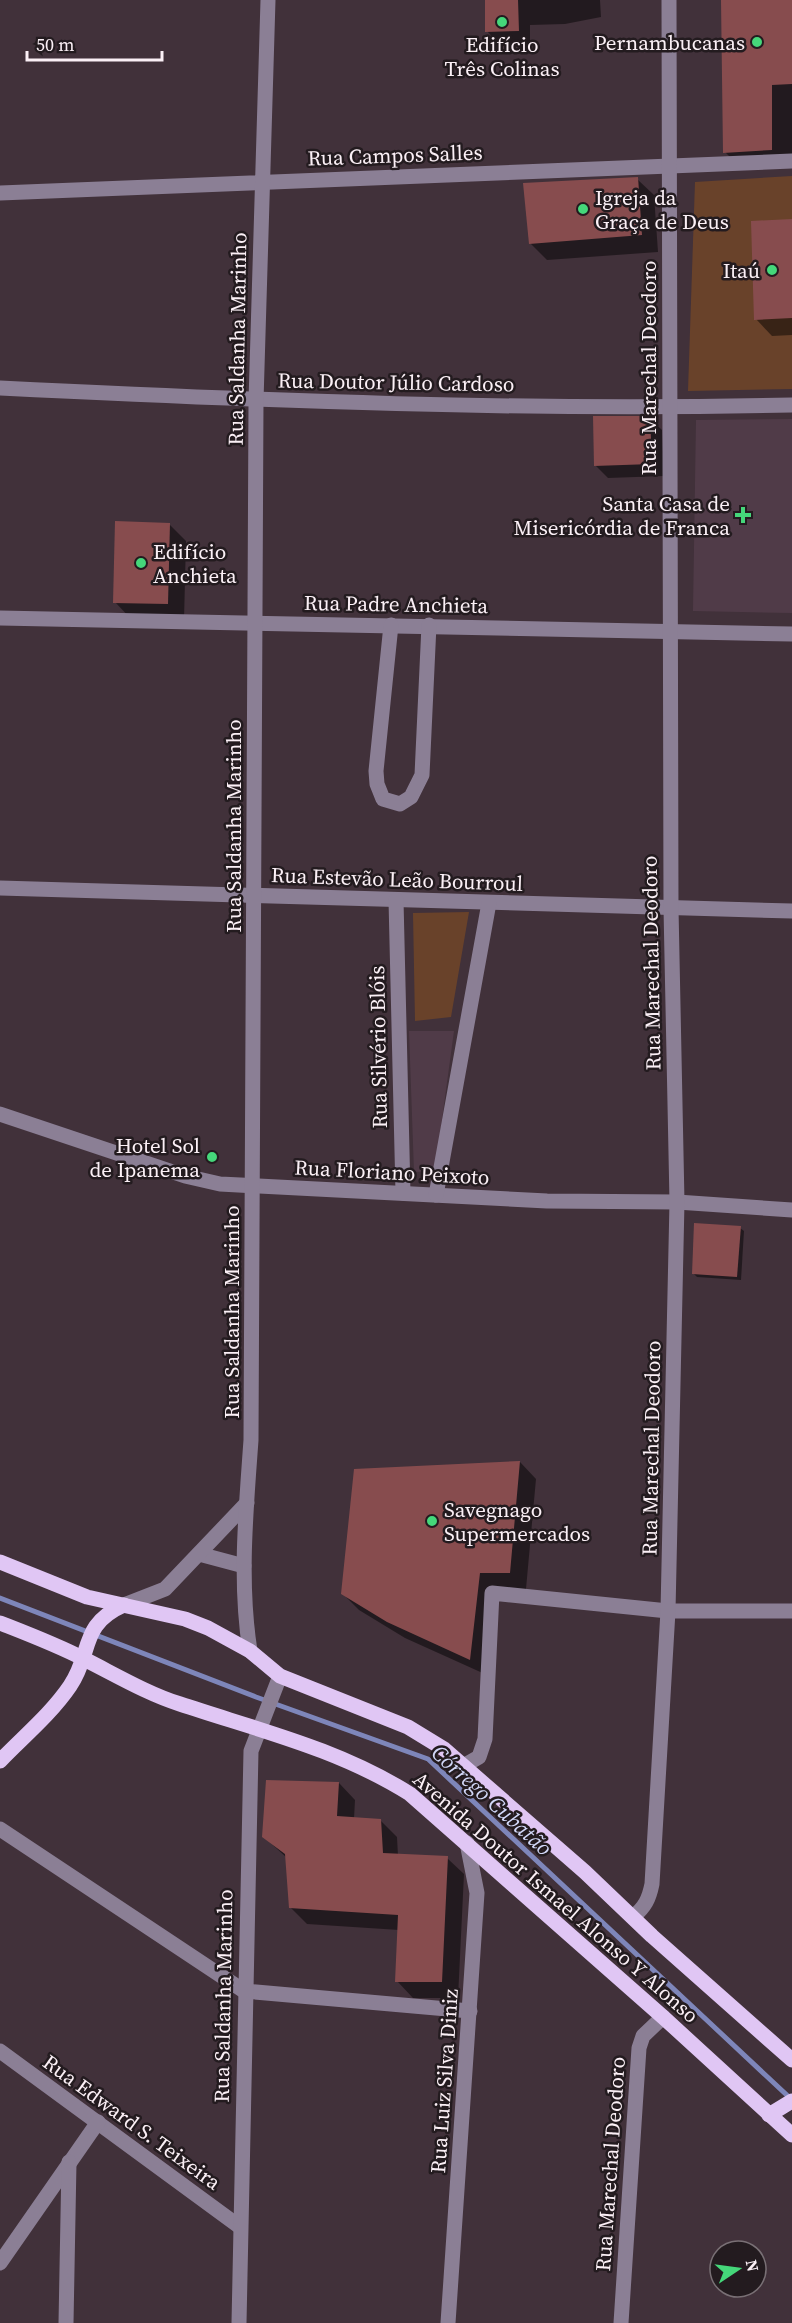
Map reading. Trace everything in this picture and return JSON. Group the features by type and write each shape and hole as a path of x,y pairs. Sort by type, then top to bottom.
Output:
{"main road":[{"name":"Avenida Doutor Ismael Alonso Y Alonso","path":"0,1562 87,1597 208,1628 250,1651 278,1682 408,1727 465,1766 792,2060"},
{"path":"0,1761 70,1686 96,1624 104,1616 124,1605"},
{"name":"Avenida Doutor Ismael Alonso Y Alonso","path":"0,1623 85,1651 148,1692 262,1721 379,1774 410,1794 663,2017 781,2108 792,2135"}],"street":[{"name":"Rua Saldanha Marinho","path":"250,1651 245,1621 244,1566 251,1440 256,401 268,0"},
{"name":"Rua Marechal Deodoro","path":"633,1917 643,1909 649,1898 652,1884 668,1611 677,1202 671,908 669,629 669,0"},
{"name":"Rua Campos Salles","path":"0,193 670,164 792,161"},
{"name":"Rua Doutor Júlio Cardoso","path":"0,388 256,401 669,408 792,405"},
{"name":"Rua Padre Anchieta","path":"0,618 792,633"},
{"path":"391,625 377,778 383,799 400,804 411,797 422,775 429,625"},
{"name":"Rua Estevão Leão Bourroul","path":"0,888 792,911"},
{"name":"Rua Silvério Blóis","path":"396,900 403,1193"},
{"path":"436,1195 489,903"},
{"name":"Rua Floriano Peixoto","path":"0,1114 185,1176 220,1184 547,1201 677,1202 792,1210"},
{"path":"124,1605 165,1589 247,1503"},
{"path":"200,1554 244,1566"},
{"path":"465,1766 479,1757 485,1739 492,1593 668,1611 792,1611"},
{"name":"Rua Saldanha Marinho","path":"239,2323 244,1991 251,1751 278,1682"},
{"path":"0,1829 244,1991 470,2011"},
{"name":"Rua Luiz Silva Diniz","path":"448,2323 477,1893 467,1843"},
{"name":"Rua Marechal Deodoro","path":"621,2323 639,2048 643,2036 663,2017"},
{"name":"Rua Edward S. Teixeira","path":"0,2051 240,2227"},
{"path":"0,2263 98,2121"},
{"path":"66,2323 69,2162"}],"shaded area":[{"path":"792,176 792,389 688,391 695,182"},
{"name":"Santa Casa de Misericórdia de Franca","path":"792,419 792,613 693,611 696,420"},
{"path":"469,912 451,1017 415,1021 413,913"},
{"path":"409,1031 454,1031 435,1171 414,1172"}],"building":[{"name":"Edifício Três Colinas","path":"485,0 518,0 519,31 485,32"},
{"name":"Pernambucanas","path":"721,0 792,0 792,84 772,85 772,150 723,153"},
{"name":"Igreja da Graça de Deus","path":"638,177 642,235 529,244 523,183"},
{"name":"Itaú","path":"792,219 792,318 754,320 751,221"},
{"path":"593,416 650,416 652,464 594,466"},
{"name":"Edifício Anchieta","path":"115,521 170,523 168,604 113,603"},
{"path":"694,1223 741,1226 737,1277 692,1274"},
{"name":"Savegnago Supermercados","path":"520,1461 510,1573 480,1573 470,1660 387,1622 341,1594 354,1469"},
{"path":"266,1780 339,1782 337,1816 381,1819 383,1853 448,1856 442,1982 395,1982 398,1915 289,1908 285,1854 262,1837"}],"waterway":[{"name":"Córrego Cubatão","path":"0,1598 256,1697 428,1759 791,2099"}],"place":[{"name":"Edifício Três Colinas","path":"502,22"},
{"name":"Pernambucanas","path":"757,42"},
{"name":"Igreja da Graça de Deus","path":"583,209"},
{"name":"Itaú","path":"772,270"},
{"name":"Santa Casa de Misericórdia de Franca","path":"743,515"},
{"name":"Edifício Anchieta","path":"141,563"},
{"name":"Hotel Sol de Ipanema","path":"212,1157"},
{"name":"Savegnago Supermercados","path":"432,1521"}]}
